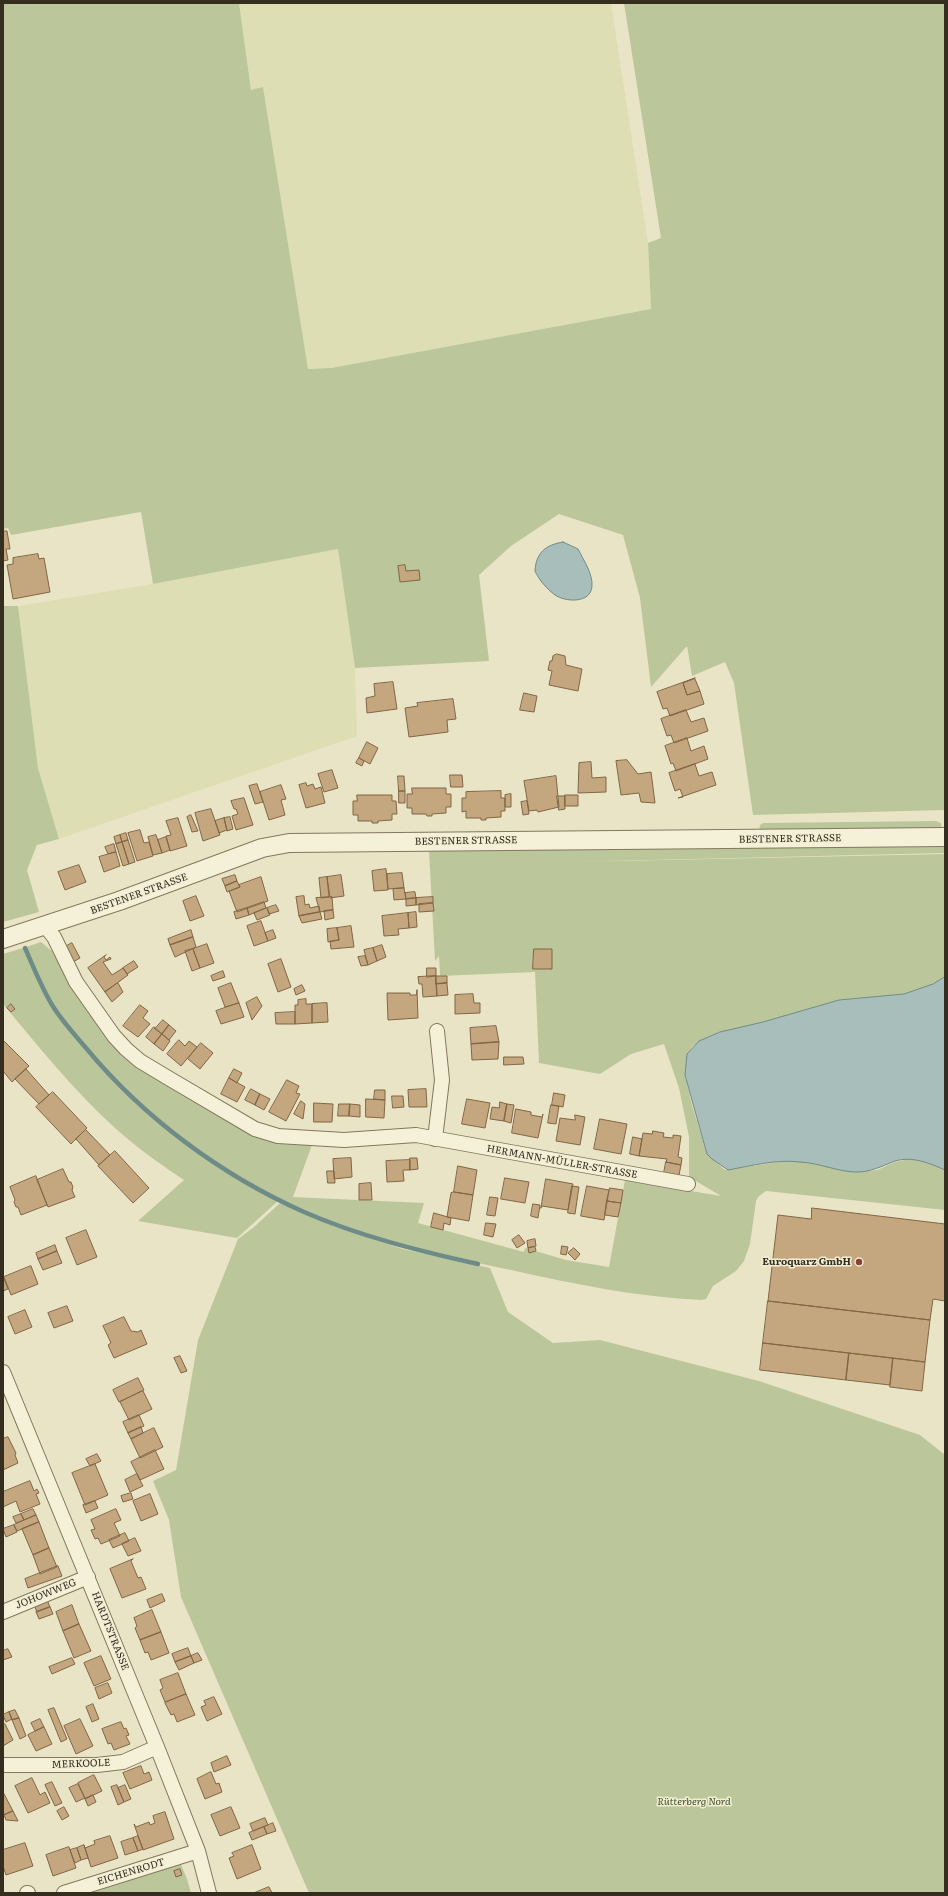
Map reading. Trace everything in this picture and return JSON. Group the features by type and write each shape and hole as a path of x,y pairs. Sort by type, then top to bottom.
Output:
{"street":[{"name":"BESTENER STRASSE","path":"3,939 41,928 119,901 262,848 289,843 945,837"},
{"name":"HERMANN-MÜLLER-STRASSE","path":"41,928 54,937 76,982 114,1036 126,1049 140,1061 170,1080 255,1129 278,1136 344,1140 416,1136 688,1184"},
{"path":"435,1140 442,1080 437,1031"},
{"name":"HARDTSTRASSE","path":"3,1372 157,1747 198,1851 209,1893"},
{"name":"JOHOWWEG","path":"3,1612 88,1577"},
{"name":"MERKOOLE","path":"3,1765 97,1765 123,1762 157,1747"},
{"name":"EICHENRODT","path":"64,1893 198,1851"}],"green space":[{"path":"3,3 239,3 251,90 263,87 308,369 331,368 651,309 648,243 661,238 624,3 945,3 945,810 753,815 734,683 725,662 692,676 687,646 651,687 640,598 623,535 559,514 511,546 479,575 489,661 355,668 338,549 153,584 141,512 11,535 8,528 3,529"},
{"path":"239,3 611,3 648,243 651,309 331,368 308,369 263,88 251,90"},
{"path":"338,549 355,668 357,736 59,839 38,768 18,606 153,584"},
{"path":"3,606 18,606 38,768 59,839 37,845 27,870 39,912 3,922"},
{"path":"936,821 941,823 942,829 759,832 760,825 763,823"},
{"path":"945,842 945,853 568,862 945,854 945,977 933,984 904,994 839,1000 750,1026 720,1032 701,1040 693,1046 687,1054 685,1075 692,1105 707,1154 725,1170 779,1162 799,1161 858,1172 877,1170 895,1162 910,1159 924,1161 945,1170 945,1210 766,1191 758,1197 756,1201 750,1244 744,1261 736,1271 713,1286 706,1299 702,1300 630,1293 582,1285 456,1258 371,1236 344,1227 291,1205 226,1169 162,1123 132,1097 79,1041 58,1012 40,980 26,947 41,942 52,951 73,988 103,1032 135,1065 232,1124 258,1137 286,1143 312,1145 293,1197 424,1203 418,1223 524,1252 525,1248 566,1260 609,1267 625,1180 721,1196 689,1177 689,1137 679,1088 664,1044 631,1054 600,1074 539,1063 535,972 440,976 439,956 435,961 429,851 360,852 361,849"},
{"path":"23,948 42,989 56,1013 84,1049 114,1081 157,1120 203,1155 252,1187 278,1201 237,1238 138,1221 184,1180 140,1149 100,1114 57,1068 3,1004 3,954"},
{"name":"Rütterberg Nord","path":"280,1203 336,1227 403,1249 490,1268 508,1312 553,1343 600,1340 759,1381 920,1435 945,1455 945,1893 309,1893 181,1597 169,1520 153,1481 176,1470 198,1340 238,1239 254,1227"},
{"path":"180,1862 191,1893 91,1893"}],"water":[{"path":"563,542 578,549 591,577 591,592 582,599 571,600 555,595 539,578 535,571 537,559 543,551 551,545"},
{"path":"945,977 945,1170 927,1163 908,1159 895,1161 862,1172 843,1171 815,1164 791,1161 764,1163 728,1170 707,1154 685,1075 687,1054 699,1041 720,1032 763,1022 839,1000 904,994 933,984"}],"building":[{"path":"3,531 7,531 10,549 6,549 8,560 3,561"},
{"path":"38,554 39,559 44,558 50,592 13,599 7,565 13,564 13,558"},
{"path":"405,565 406,571 419,570 420,580 400,582 398,566"},
{"path":"557,654 565,656 566,665 582,669 578,691 549,685 552,671 548,670 550,661 552,661 553,656"},
{"path":"695,678 683,683 687,695 700,691 704,704 670,716 667,708 663,709 657,692"},
{"path":"695,679 700,691 687,695 683,683"},
{"path":"393,682 397,709 367,713 366,698 375,696 374,684"},
{"path":"524,693 537,696 534,712 520,710"},
{"path":"453,699 456,719 447,720 448,732 409,737 405,708 418,706 417,703"},
{"path":"686,710 691,722 704,718 708,731 674,743 671,735 667,736 661,719"},
{"path":"687,738 691,751 704,746 708,759 676,771 673,763 671,764 665,746"},
{"path":"367,742 378,748 370,764 359,758"},
{"path":"359,758 364,761 362,766 356,763"},
{"path":"627,760 638,774 651,772 655,803 641,802 639,793 621,795 616,761"},
{"path":"591,762 592,778 606,777 606,792 578,793 579,763"},
{"path":"695,764 699,776 712,772 716,785 683,796 680,789 675,791 669,773"},
{"path":"332,770 338,788 324,792 318,774"},
{"path":"450,775 462,775 463,787 451,787"},
{"path":"398,776 404,776 405,791 399,791"},
{"path":"556,776 559,807 538,812 537,810 529,811 524,781"},
{"path":"306,783 307,786 313,784 315,789 321,787 325,803 306,808 299,785"},
{"path":"257,784 263,802 255,804 249,786"},
{"path":"281,785 286,799 281,800 285,815 269,820 260,792"},
{"path":"412,788 446,788 446,794 451,794 451,807 446,807 446,813 432,814 432,816 427,816 426,814 412,814 412,808 407,808 407,794 412,794"},
{"path":"399,791 405,791 405,803 399,803"},
{"path":"501,791 501,798 505,798 505,811 501,811 501,817 486,818 486,820 481,820 481,818 466,818 466,811 462,812 462,798 466,798 466,792"},
{"path":"511,794 511,807 505,807 505,795"},
{"path":"357,795 392,795 392,801 396,801 397,814 392,814 392,820 378,821 378,823 372,823 372,821 358,821 358,815 353,815 353,801 357,801"},
{"path":"565,795 578,795 578,806 565,806"},
{"path":"557,796 565,796 565,809 559,810"},
{"path":"244,798 253,825 236,830 232,816 238,814 231,801"},
{"path":"527,801 529,814 523,815 521,802"},
{"path":"211,809 220,835 203,841 195,813"},
{"path":"191,815 198,831 192,832 187,817"},
{"path":"230,817 233,829 227,831 224,818"},
{"path":"178,818 187,846 170,851 166,836 171,835 166,821"},
{"path":"224,818 227,830 219,833 215,821"},
{"path":"140,830 144,843 149,842 153,856 137,861 128,833"},
{"path":"126,833 128,840 122,842 120,835"},
{"path":"120,835 122,842 116,844 114,837"},
{"path":"156,835 162,853 153,855 148,837"},
{"path":"166,837 170,850 162,853 158,840"},
{"path":"128,840 135,862 129,864 122,842"},
{"path":"122,842 129,864 123,866 116,844"},
{"path":"114,844 116,852 108,854 105,847"},
{"path":"116,852 120,866 104,872 99,857"},
{"path":"79,865 86,882 65,890 58,872"},
{"path":"386,869 388,890 374,891 372,871"},
{"path":"402,873 404,888 388,889 387,874"},
{"path":"235,875 237,881 225,886 222,879"},
{"path":"341,875 344,896 330,898 327,877"},
{"path":"261,877 268,901 237,912 229,891 240,887 239,885"},
{"path":"327,877 329,897 321,898 319,878"},
{"path":"237,881 240,887 227,892 225,886"},
{"path":"404,888 406,899 394,900 393,889"},
{"path":"415,892 416,898 406,899 405,893"},
{"path":"196,896 204,916 190,921 183,901"},
{"path":"304,896 305,905 309,904 310,908 319,906 320,912 299,916 296,897"},
{"path":"332,897 333,910 320,912 316,898"},
{"path":"433,897 433,903 416,905 416,898"},
{"path":"416,898 416,905 406,906 406,899"},
{"path":"264,902 266,908 249,915 247,908"},
{"path":"433,903 434,911 419,912 419,904"},
{"path":"276,905 279,911 269,914 267,908"},
{"path":"247,908 249,915 236,919 234,912"},
{"path":"267,908 270,915 257,920 254,913"},
{"path":"333,910 334,918 325,920 324,911"},
{"path":"320,912 322,919 302,923 299,916"},
{"path":"416,912 417,927 409,928 408,913"},
{"path":"408,913 409,928 398,929 399,935 384,936 382,916"},
{"path":"261,921 268,941 254,946 247,926"},
{"path":"351,926 354,947 331,949 330,941 339,940 337,928"},
{"path":"337,928 339,940 328,942 327,929"},
{"path":"191,930 193,937 170,945 168,939"},
{"path":"273,930 276,938 268,941 265,933"},
{"path":"193,937 196,947 175,957 170,945"},
{"path":"72,943 80,958 73,962 65,947"},
{"path":"207,944 214,963 200,968 193,949"},
{"path":"382,945 386,957 377,961 373,948"},
{"path":"373,948 377,961 368,965 364,950"},
{"path":"193,949 200,968 192,971 185,951"},
{"path":"534,949 552,949 552,969 533,969"},
{"path":"106,955 104,957 106,960 110,957 111,959 103,962 112,975 123,968 128,975 105,992 88,968"},
{"path":"365,956 368,965 361,966 358,957"},
{"path":"281,959 291,987 278,992 268,964"},
{"path":"134,961 138,967 127,974 123,968"},
{"path":"427,968 436,968 436,976 427,977"},
{"path":"223,971 225,977 213,981 211,976"},
{"path":"436,976 437,996 423,997 422,984 419,984 418,977"},
{"path":"436,976 447,976 447,983 436,984"},
{"path":"118,983 123,992 112,1002 105,992"},
{"path":"231,983 239,1003 225,1007 218,988"},
{"path":"447,983 448,995 437,996 436,984"},
{"path":"302,985 305,991 296,995 294,989"},
{"path":"417,990 418,1018 388,1020 387,993 410,993 410,995 416,995"},
{"path":"473,994 474,1003 480,1003 480,1013 455,1014 455,995"},
{"path":"257,997 262,1006 252,1020 246,1003"},
{"path":"306,999 306,1004 312,1004 312,1023 295,1024 295,1005 298,1005 298,1000"},
{"path":"239,1003 244,1017 221,1024 216,1011"},
{"path":"327,1003 328,1022 312,1023 312,1004"},
{"path":"11,1004 15,1009 11,1012 7,1008"},
{"path":"140,1005 148,1011 143,1018 150,1024 138,1037 123,1026"},
{"path":"295,1012 295,1024 276,1024 275,1013"},
{"path":"163,1020 169,1025 162,1034 155,1029"},
{"path":"169,1025 176,1031 169,1040 162,1034"},
{"path":"496,1026 499,1042 471,1044 470,1028"},
{"path":"154,1027 162,1034 154,1044 146,1037"},
{"path":"162,1034 170,1041 163,1051 154,1044"},
{"path":"3,1040 29,1066 12,1082 3,1071"},
{"path":"179,1040 185,1046 189,1041 197,1047 181,1066 167,1054"},
{"path":"499,1042 498,1059 472,1060 471,1044"},
{"path":"201,1043 213,1053 200,1069 188,1059"},
{"path":"504,1057 523,1057 524,1064 504,1065"},
{"path":"26,1069 49,1095 39,1104 15,1079"},
{"path":"234,1069 242,1073 237,1083 229,1078"},
{"path":"229,1078 245,1087 237,1102 221,1094"},
{"path":"287,1080 299,1086 296,1093 300,1094 286,1121 269,1112"},
{"path":"251,1089 260,1094 255,1105 245,1100"},
{"path":"426,1089 427,1107 409,1107 408,1090"},
{"path":"375,1090 385,1090 385,1100 374,1099"},
{"path":"53,1092 87,1128 71,1144 36,1107"},
{"path":"554,1093 565,1095 563,1107 552,1105"},
{"path":"260,1094 270,1099 264,1110 255,1105"},
{"path":"392,1096 403,1096 404,1107 393,1108"},
{"path":"366,1099 385,1100 384,1118 366,1117"},
{"path":"467,1099 490,1103 485,1128 462,1124"},
{"path":"301,1101 305,1104 303,1119 294,1114"},
{"path":"500,1102 507,1104 504,1121 490,1119 492,1107 499,1108"},
{"path":"314,1103 333,1104 332,1122 314,1122"},
{"path":"339,1104 350,1104 349,1116 338,1116"},
{"path":"350,1104 360,1105 360,1117 349,1116"},
{"path":"507,1104 514,1105 511,1123 504,1121"},
{"path":"551,1105 559,1106 556,1124 548,1123"},
{"path":"516,1109 531,1112 531,1115 542,1117 543,1114 538,1138 512,1133"},
{"path":"575,1115 585,1117 580,1145 556,1141 560,1118 575,1120"},
{"path":"600,1119 627,1124 621,1154 594,1149"},
{"path":"86,1130 110,1155 99,1165 76,1139"},
{"path":"653,1131 664,1133 663,1137 673,1138 673,1135 681,1136 678,1157 682,1158 681,1165 666,1162 667,1159 639,1156 643,1133 652,1134"},
{"path":"633,1137 642,1139 639,1156 630,1154"},
{"path":"115,1151 149,1188 133,1203 98,1166"},
{"path":"351,1158 352,1177 334,1179 333,1159"},
{"path":"410,1158 417,1158 418,1169 410,1170"},
{"path":"410,1160 410,1170 403,1170 404,1181 387,1182 386,1161"},
{"path":"666,1162 681,1165 679,1175 664,1173"},
{"path":"458,1166 477,1170 473,1195 454,1192"},
{"path":"63,1169 69,1182 71,1182 75,1197 48,1207 37,1180"},
{"path":"327,1171 334,1171 335,1183 328,1183"},
{"path":"36,1176 47,1205 21,1215 14,1202 15,1200 10,1187"},
{"path":"505,1178 529,1182 525,1203 501,1199"},
{"path":"546,1179 573,1184 568,1210 542,1206 541,1208"},
{"path":"371,1183 372,1200 359,1200 359,1184"},
{"path":"572,1186 579,1187 575,1214 568,1213"},
{"path":"587,1186 609,1190 604,1220 581,1216"},
{"path":"610,1188 623,1190 621,1203 607,1201"},
{"path":"454,1192 473,1195 469,1221 447,1217 451,1193"},
{"path":"490,1197 498,1198 495,1216 487,1215"},
{"path":"607,1201 621,1203 618,1217 605,1215"},
{"path":"533,1204 540,1205 538,1218 531,1216"},
{"name":"Euroquarz GmbH","path":"812,1208 945,1224 945,1301 933,1299 930,1320 768,1301 778,1215 811,1219"},
{"path":"434,1213 451,1218 450,1225 444,1223 443,1230 431,1227"},
{"path":"486,1223 496,1224 493,1237 484,1235"},
{"path":"86,1230 97,1257 77,1265 66,1238"},
{"path":"519,1235 525,1243 517,1248 512,1240"},
{"path":"535,1239 536,1246 528,1248 527,1241"},
{"path":"55,1245 57,1251 38,1259 36,1253"},
{"path":"562,1246 568,1247 566,1255 561,1254"},
{"path":"535,1247 536,1251 529,1253 528,1248"},
{"path":"574,1248 580,1254 575,1260 568,1253"},
{"path":"57,1251 62,1263 43,1270 38,1259"},
{"path":"31,1266 38,1284 11,1295 4,1277"},
{"path":"3,1276 8,1289 3,1291"},
{"path":"768,1301 930,1320 925,1362 763,1343"},
{"path":"67,1306 73,1321 54,1328 48,1313"},
{"path":"25,1310 32,1327 15,1334 8,1317"},
{"path":"124,1317 131,1331 138,1332 141,1330 147,1344 114,1358 108,1345 111,1343 103,1326"},
{"path":"763,1343 849,1353 846,1380 760,1370"},
{"path":"849,1353 893,1358 890,1385 846,1380"},
{"path":"180,1356 187,1371 181,1373 174,1358"},
{"path":"893,1358 925,1362 922,1391 890,1387"},
{"path":"138,1378 144,1390 119,1402 113,1390"},
{"path":"143,1391 152,1409 129,1420 120,1402"},
{"path":"139,1415 144,1426 128,1433 123,1422"},
{"path":"141,1427 143,1433 131,1439 128,1433"},
{"path":"154,1428 163,1447 140,1458 131,1439"},
{"path":"8,1437 16,1453 15,1455 18,1463 3,1470 3,1439"},
{"path":"155,1450 164,1469 140,1480 131,1462"},
{"path":"97,1454 101,1461 90,1466 86,1459"},
{"path":"95,1464 108,1495 85,1505 72,1473"},
{"path":"137,1474 143,1486 130,1492 125,1480"},
{"path":"30,1481 34,1491 37,1489 39,1493 36,1494 40,1504 20,1512 16,1501 3,1507 3,1492"},
{"path":"131,1493 133,1499 123,1502 121,1496"},
{"path":"150,1494 158,1514 141,1521 133,1501"},
{"path":"95,1501 98,1508 86,1513 83,1505"},
{"path":"33,1509 36,1515 24,1520 21,1514"},
{"path":"116,1509 121,1520 114,1523 120,1536 101,1544 98,1538 95,1539 91,1530 95,1529 91,1520"},
{"path":"21,1514 24,1520 16,1523 13,1517"},
{"path":"36,1515 39,1522 17,1531 14,1525"},
{"path":"39,1522 49,1548 33,1555 22,1529"},
{"path":"14,1525 17,1532 6,1537 3,1529"},
{"path":"125,1533 129,1541 113,1548 109,1540"},
{"path":"135,1538 141,1551 128,1556 122,1544"},
{"path":"49,1548 57,1567 40,1574 33,1555"},
{"path":"133,1559 131,1561 138,1578 141,1577 146,1589 122,1598 110,1569"},
{"path":"58,1566 62,1576 28,1588 25,1579"},
{"path":"162,1594 165,1601 150,1608 147,1600"},
{"path":"47,1600 50,1607 37,1612 34,1605"},
{"path":"72,1605 79,1624 63,1631 56,1612"},
{"path":"50,1607 53,1614 39,1619 36,1612"},
{"path":"152,1610 161,1632 140,1640 135,1628 137,1626 134,1618"},
{"path":"79,1624 91,1651 74,1658 63,1631"},
{"path":"161,1632 169,1653 151,1660 148,1652 145,1653 140,1640"},
{"path":"188,1648 191,1656 175,1662 172,1654"},
{"path":"8,1649 12,1657 3,1660 3,1651"},
{"path":"198,1653 202,1660 194,1663 191,1656"},
{"path":"101,1656 111,1679 94,1686 84,1663"},
{"path":"191,1656 194,1663 179,1670 175,1662"},
{"path":"72,1658 75,1664 52,1674 49,1667"},
{"path":"178,1673 186,1694 165,1702 160,1690 163,1688 160,1680"},
{"path":"108,1683 112,1693 99,1699 95,1688"},
{"path":"186,1694 195,1715 177,1722 174,1714 171,1715 165,1703"},
{"path":"214,1697 222,1714 207,1721 201,1707 206,1705 204,1701"},
{"path":"93,1704 99,1719 92,1722 86,1707"},
{"path":"54,1708 67,1739 61,1742 48,1710"},
{"path":"15,1710 19,1718 12,1720 9,1712"},
{"path":"9,1712 12,1719 6,1722 3,1715"},
{"path":"19,1718 26,1736 20,1739 12,1720"},
{"path":"40,1719 44,1727 35,1731 31,1723"},
{"path":"80,1719 93,1746 76,1754 64,1726"},
{"path":"121,1722 129,1735 126,1736 130,1744 114,1750 111,1743 108,1744 102,1729"},
{"path":"5,1724 13,1740 3,1746 3,1725"},
{"path":"44,1727 52,1744 36,1751 28,1735"},
{"path":"227,1756 231,1765 214,1772 211,1763"},
{"path":"141,1766 144,1774 149,1772 152,1780 130,1789 123,1773"},
{"path":"211,1772 216,1784 219,1783 222,1792 205,1799 197,1779"},
{"path":"94,1775 102,1791 85,1799 78,1783"},
{"path":"32,1778 40,1795 45,1792 50,1803 28,1813 15,1786"},
{"path":"52,1782 62,1803 55,1806 45,1785"},
{"path":"78,1784 85,1798 76,1802 69,1788"},
{"path":"117,1785 124,1802 118,1805 111,1787"},
{"path":"125,1785 131,1799 124,1802 118,1788"},
{"path":"3,1792 13,1811 4,1815 3,1814"},
{"path":"93,1795 96,1802 88,1806 85,1799"},
{"path":"64,1807 69,1816 62,1820 57,1811"},
{"path":"231,1807 240,1828 220,1836 211,1815"},
{"path":"13,1811 18,1821 6,1820 4,1815"},
{"path":"165,1812 174,1839 143,1850 134,1824 136,1827 149,1822 150,1825 155,1823 153,1816"},
{"path":"265,1818 268,1825 253,1831 250,1824"},
{"path":"273,1823 276,1831 267,1834 264,1827"},
{"path":"264,1827 267,1834 252,1840 249,1833"},
{"path":"110,1836 118,1858 91,1867 84,1845 85,1848 95,1844 94,1841"},
{"path":"138,1836 143,1849 138,1851 133,1838"},
{"path":"133,1838 138,1851 125,1855 121,1842"},
{"path":"25,1843 33,1866 6,1875 3,1866 3,1850"},
{"path":"84,1845 88,1858 81,1860 77,1848"},
{"path":"252,1845 261,1869 237,1879 229,1858 234,1856 232,1853"},
{"path":"69,1847 76,1868 53,1876 46,1855"},
{"path":"77,1848 81,1860 75,1863 70,1850"},
{"path":"180,1869 182,1875 176,1877 174,1871"},
{"path":"269,1887 272,1893 254,1893"}],"waterway":[{"path":"25,948 42,986 54,1008 86,1048 133,1098 159,1121 214,1162 243,1181 273,1197 325,1221 368,1236 478,1264"}],"place":[{"name":"Euroquarz GmbH","path":"859,1262"}]}
